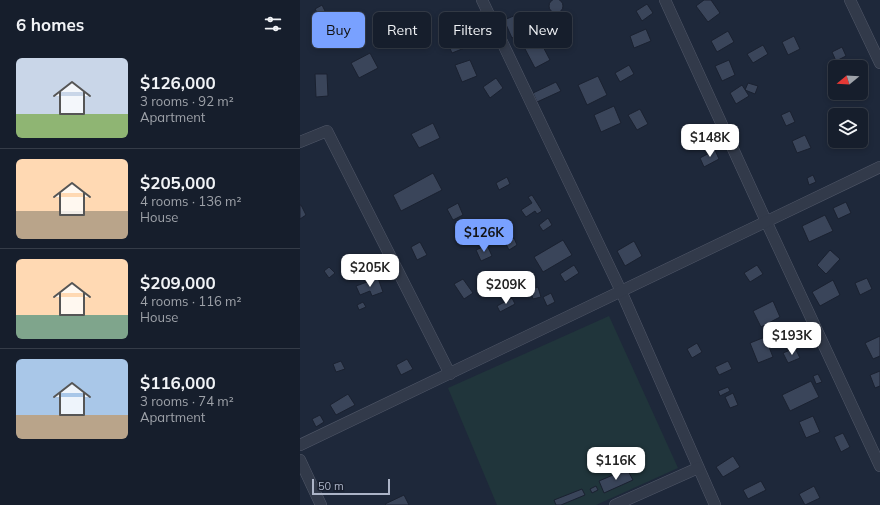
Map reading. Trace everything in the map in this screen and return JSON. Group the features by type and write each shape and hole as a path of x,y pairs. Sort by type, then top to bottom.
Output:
{"street":[{"path":"482,0 621,291 715,505"},
{"path":"665,0 880,466"},
{"path":"850,0 880,63"},
{"path":"300,142 327,131 450,374"},
{"path":"300,445 880,167"},
{"path":"300,460 321,505"},
{"path":"615,505 698,468"}],"green space":[{"path":"609,316 678,468 596,505 497,505 448,388"}],"building":[{"path":"556,-1 562,3 563,6 561,11 551,11 549,6 551,1"},
{"path":"704,0 711,0 720,13 708,22 696,6"},
{"path":"647,4 653,13 642,21 636,11"},
{"path":"322,5 326,12 317,12 315,9"},
{"path":"514,16 514,37 512,38 506,24 506,19"},
{"path":"646,29 651,41 634,48 630,36"},
{"path":"728,31 734,42 717,52 711,41"},
{"path":"794,36 800,49 788,55 782,42"},
{"path":"763,45 768,54 753,63 747,54"},
{"path":"842,47 846,56 836,60 832,52"},
{"path":"450,48 464,48 452,53"},
{"path":"525,48 544,48 550,60 535,68"},
{"path":"370,53 378,68 359,78 351,63"},
{"path":"470,60 477,76 462,82 455,65"},
{"path":"729,60 735,75 722,81 715,66"},
{"path":"629,65 634,74 620,82 615,73"},
{"path":"315,74 327,74 328,96 316,97"},
{"path":"598,76 607,95 587,105 578,85"},
{"path":"496,78 503,88 490,98 483,87"},
{"path":"556,82 561,91 537,102 533,93"},
{"path":"748,83 758,86 755,94 745,90"},
{"path":"742,85 749,96 736,104 730,93"},
{"path":"614,106 621,123 601,132 594,115"},
{"path":"640,109 648,124 637,130 628,115"},
{"path":"790,111 795,122 786,126 781,115"},
{"path":"433,123 440,138 419,148 411,134"},
{"path":"805,135 811,148 797,153 792,141"},
{"path":"715,150 719,159 704,167 700,158"},
{"path":"433,173 442,190 401,211 393,195"},
{"path":"813,175 816,182 809,185 807,178"},
{"path":"507,177 510,184 499,190 496,183"},
{"path":"532,195 542,211 537,214 535,211 526,217 521,210 532,203 528,197"},
{"path":"846,202 851,213 838,219 833,208"},
{"path":"458,203 463,215 453,220 447,209"},
{"path":"300,205 306,215 300,219"},
{"path":"825,215 833,231 809,242 802,226"},
{"path":"548,218 552,225 543,231 539,225"},
{"path":"514,238 517,245 509,250 505,242"},
{"path":"563,240 572,255 543,272 534,257"},
{"path":"634,241 642,256 625,266 617,251"},
{"path":"420,242 427,255 417,260 411,247"},
{"path":"487,245 492,256 481,261 476,250"},
{"path":"830,250 840,259 826,274 817,265"},
{"path":"574,265 579,273 565,282 560,274"},
{"path":"757,265 763,274 750,282 744,273"},
{"path":"329,267 335,273 329,278 324,271"},
{"path":"378,278 383,292 372,296 370,291 360,295 356,286"},
{"path":"867,278 872,289 860,295 855,283"},
{"path":"463,279 473,293 464,299 454,284"},
{"path":"833,280 840,295 820,306 812,292"},
{"path":"538,287 541,297 533,299 530,290"},
{"path":"551,293 555,302 547,306 543,297"},
{"path":"512,298 515,304 500,312 497,306"},
{"path":"773,301 780,317 761,327 753,311"},
{"path":"363,302 366,307 359,310 357,305"},
{"path":"880,336 880,356 873,359 865,343"},
{"path":"765,337 773,357 758,363 750,343"},
{"path":"697,343 702,352 692,358 687,349"},
{"path":"795,348 800,358 788,363 783,353"},
{"path":"407,359 413,369 401,375 396,365"},
{"path":"341,361 345,369 336,372 333,364"},
{"path":"728,361 732,369 719,375 715,367"},
{"path":"880,371 880,386 875,388 870,375"},
{"path":"818,374 822,382 816,384 813,376"},
{"path":"811,381 819,397 790,411 782,395"},
{"path":"728,387 730,391 720,396 718,391"},
{"path":"733,393 738,405 730,408 725,397"},
{"path":"348,394 355,405 336,415 330,405"},
{"path":"320,415 324,422 316,427 312,419"},
{"path":"813,416 820,432 806,438 799,422"},
{"path":"843,433 850,447 841,452 834,437"},
{"path":"733,456 740,467 723,477 716,467"},
{"path":"627,469 633,480 604,493 599,481"},
{"path":"761,481 766,490 748,499 743,490"},
{"path":"596,486 598,490 592,493 590,489"},
{"path":"814,486 820,498 805,505 799,494"},
{"path":"582,489 585,495 561,505 556,505 554,500"},
{"path":"404,495 409,505 385,504"}]}
